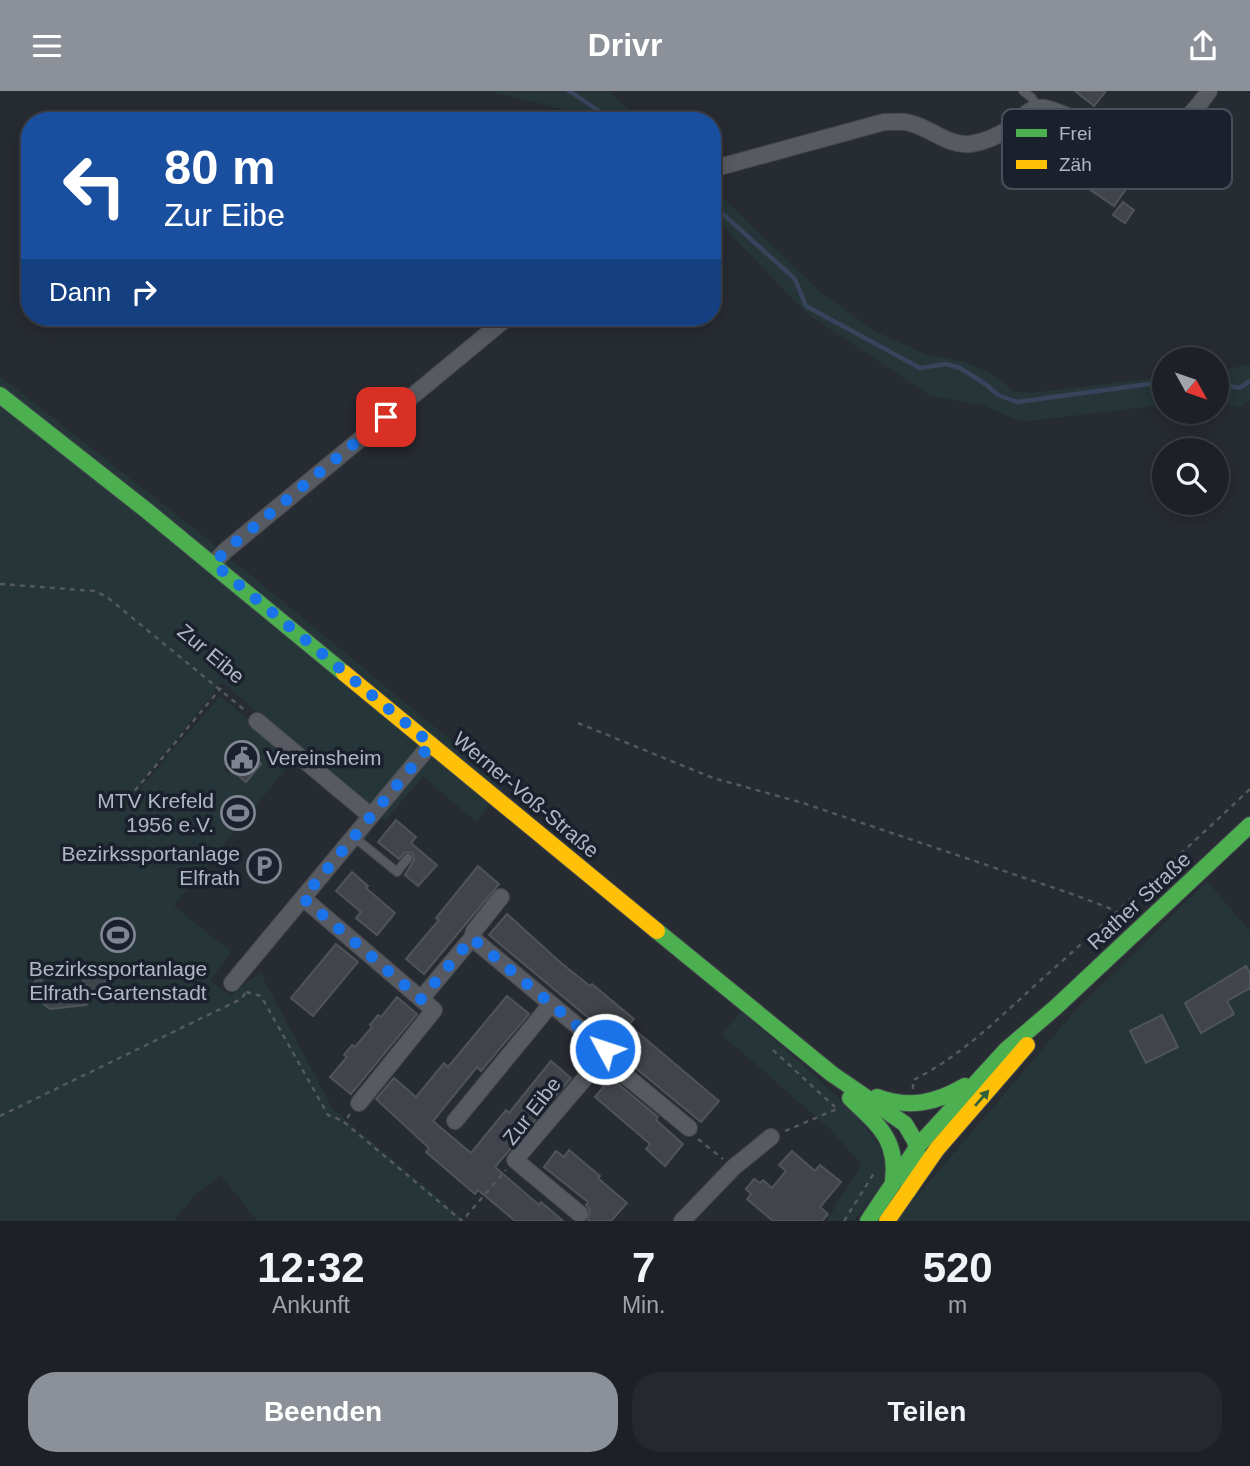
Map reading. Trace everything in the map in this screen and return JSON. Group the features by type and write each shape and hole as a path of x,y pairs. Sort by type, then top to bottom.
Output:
{"main road":[{"name":"Werner-Voß-Straße","path":"0,395 214,564 832,1074 905,1124 917,1151"},
{"name":"Rather Straße","path":"917,1151 1007,1049 1141,929 1250,825"},
{"name":"Rather Straße","path":"868,1221 1012,1065 1056,1007"},
{"path":"832,1074 850,1097 902,1151 937,1149"},
{"name":"Rather Straße","path":"832,1074 892,1104 913,1105 952,1094 979,1078"},
{"path":"891,1141 900,1188"},
{"path":"900,1188 917,1151"},
{"name":"Rather Straße","path":"887,1221 900,1188"}],"street":[{"path":"1195,109 1209,91"},
{"path":"1038,109 1049,109"},
{"path":"721,167 884,122 910,123 949,142 968,144 989,140 1002,132"},
{"path":"214,564 225,551 497,326"},
{"path":"257,721 371,816"},
{"path":"232,983 431,744"},
{"path":"421,999 472,938 474,931 501,897"},
{"path":"303,898 434,1010 359,1103"},
{"path":"472,938 605,1049 603,1057 689,1128"},
{"path":"455,1121 551,1004"},
{"name":"Zur Eibe","path":"580,1213 515,1160 603,1057"},
{"path":"682,1221 734,1167 771,1137"}],"lane":[{"path":"1023,91 1038,109"},
{"path":"354,837 397,872 408,858"}],"path":[{"name":"Zur Eibe","path":"0,584 95,591 107,597 221,688 257,721"},
{"path":"122,806 221,688"},
{"path":"578,723 713,778 803,803 1075,895 1118,913 1141,929"},
{"path":"913,1105 913,1080 943,1064 958,1052 1118,913 1250,789"},
{"path":"232,983 246,992 261,996 328,1115 344,1122 462,1221 515,1160"},
{"path":"0,1116 90,1070 201,1020 242,999 246,992"},
{"path":"772,1050 837,1109"},
{"path":"771,1137 837,1109 850,1097"},
{"path":"344,1122 359,1103"},
{"path":"689,1128 734,1167"},
{"path":"845,1221 878,1167"}],"shaded area":[{"path":"489,91 608,91 632,112 573,112"},
{"path":"721,196 820,292 875,331 925,354 964,362 989,372 1014,391 1029,393 1152,378 1152,406 1021,422 985,406 930,396 807,314 721,224"},
{"path":"1250,364 1250,401 1240,408 1229,406 1229,368"},
{"path":"0,376 201,534 504,784 476,822 423,776 385,821 222,682 112,821 220,696 295,758 174,906 232,952 210,980 230,996 260,972 333,1109 466,1221 257,1221 221,1175 193,1197 174,1221 0,1221","holes":["241,745 261,764 232,769 228,774 222,768","93,969 107,980 86,1005 50,1009 28,992 77,989"]},
{"path":"1207,881 1250,931 1250,1221 896,1221 1073,1013"},
{"path":"741,1011 849,1109 883,1152 888,1167 887,1173 854,1221 826,1221 862,1165 830,1129 722,1035"}],"building":[{"path":"1075,91 1106,91 1094,106"},
{"path":"1089,189 1126,189 1114,206"},
{"path":"1123,202 1134,210 1125,223 1113,215"},
{"name":"Vereinsheim","path":"240,747 261,764 246,782 225,764"},
{"path":"396,820 416,837 411,843 437,865 418,886 405,875 414,860 413,853 405,852 399,859 378,842"},
{"path":"478,866 499,884 424,974 406,959 439,920 436,918"},
{"path":"352,872 395,913 377,935 356,918 361,912 336,891"},
{"path":"507,914 561,963 590,986 592,984 634,1019 629,1025 719,1101 701,1122 621,1056 627,1050 489,935"},
{"path":"336,944 358,962 313,1016 291,998"},
{"path":"1246,966 1250,973 1250,988 1227,1001 1234,1014 1201,1033 1185,1003"},
{"path":"93,969 107,980 86,1005 50,1009 28,991 38,978 55,991 77,989"},
{"path":"507,996 529,1014 481,1071 477,1067 433,1121 471,1153 506,1110 509,1113 551,1061 571,1078 495,1167 539,1205 541,1202 563,1221 515,1221 478,1190 475,1194 426,1152 429,1148 376,1099 394,1078 416,1097 444,1063 448,1067"},
{"path":"397,997 417,1014 351,1094 330,1077 347,1057 344,1055 352,1045 355,1047 372,1027 370,1025 378,1015 381,1017"},
{"path":"1162,1015 1178,1047 1146,1063 1130,1031"},
{"path":"611,1078 658,1117 656,1120 683,1144 665,1166 646,1149 650,1144 595,1097"},
{"path":"569,1150 627,1203 611,1221 588,1221 588,1202 544,1167 556,1151 564,1157"},
{"path":"792,1151 815,1171 820,1165 841,1182 820,1207 828,1214 822,1221 773,1221 747,1199 751,1194 746,1189 754,1179 760,1183 763,1180 772,1188 786,1171 779,1165"}],"waterway":[{"path":"569,91 600,112"},
{"path":"721,212 795,279 806,306 920,368 946,364 960,368 998,395 1017,402 1152,384"},
{"path":"1229,386 1239,388 1250,381"}],"traffic: fast":[{"path":"0,395 146,510 344,673"},
{"path":"868,1221 918,1146 1007,1049 1056,1007 1250,825"},
{"path":"657,931 832,1074 905,1124 915,1141 918,1156 908,1191"},
{"path":"877,1097 900,1103 922,1102 944,1097 965,1086"},
{"path":"850,1098 877,1125 889,1143 894,1166 893,1181"}],"traffic: slow":[{"path":"344,673 657,931"},
{"path":"887,1221 937,1149 1027,1045"}],"place":[{"name":"Vereinsheim","path":"242,758"},
{"name":"MTV Krefeld 1956 e.V.","path":"238,813"},
{"name":"Bezirkssportanlage Elfrath","path":"264,866"},
{"name":"Bezirkssportanlage Elfrath-Gartenstadt","path":"118,935"}],"route":[{"path":"386,417 225,551 214,564 431,744 303,898 421,999 472,938 605,1049"}]}
